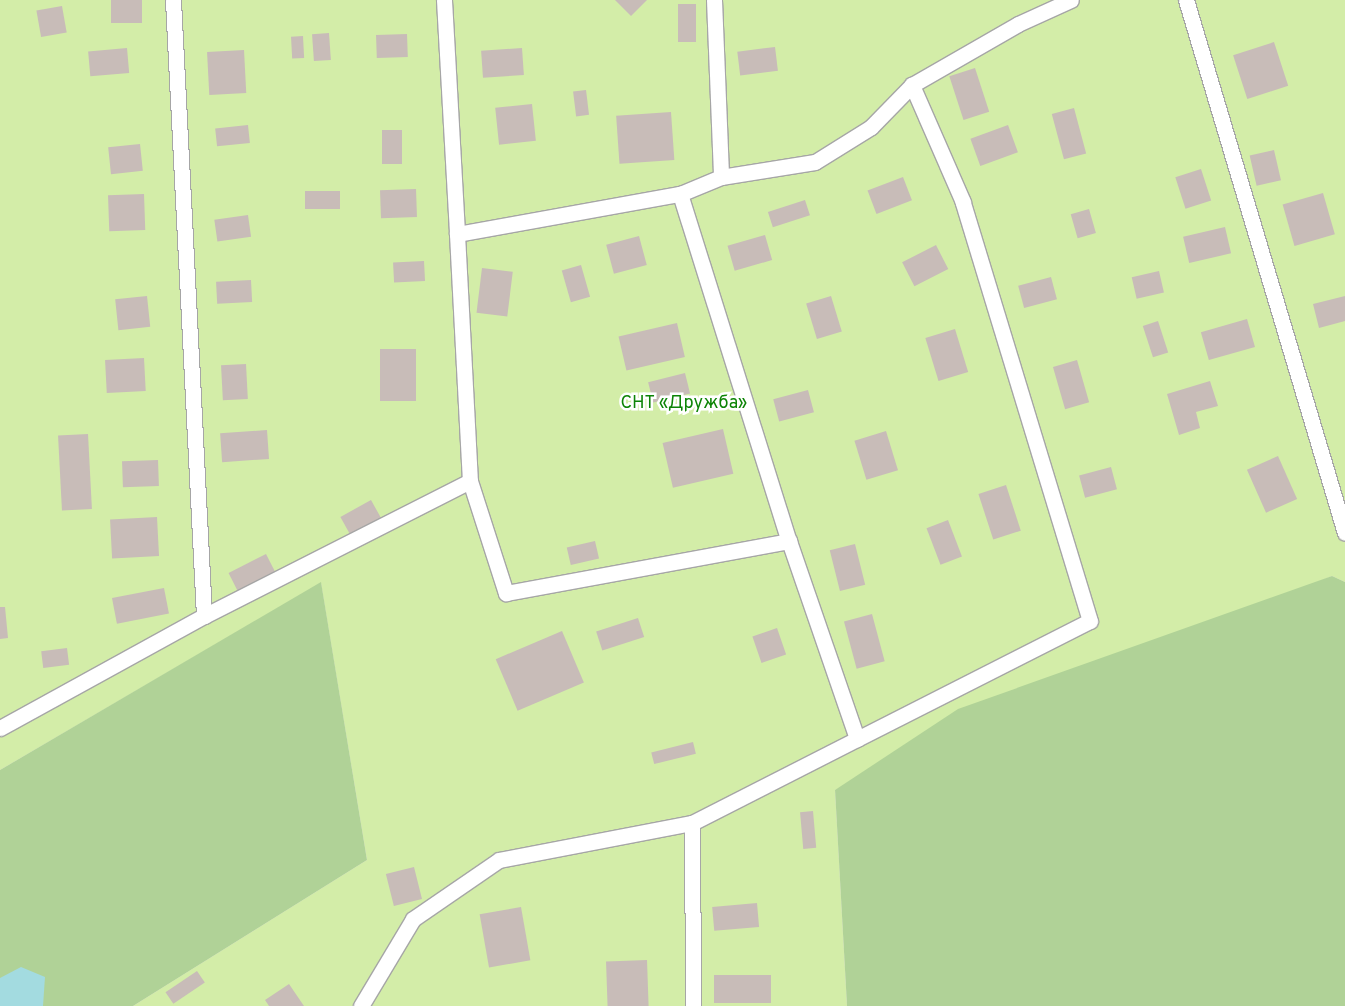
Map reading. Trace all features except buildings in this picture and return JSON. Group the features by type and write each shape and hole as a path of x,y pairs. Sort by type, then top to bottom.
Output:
{"lane":[{"path":"173,0 204,616"},
{"path":"444,0 470,481 506,593 789,541"},
{"path":"714,0 720,177"},
{"path":"457,234 680,194 720,177 815,162 871,127 912,85 1018,24 1071,0"},
{"path":"1186,0 1345,533"},
{"path":"361,1006 414,919 498,860 692,822 1090,621 963,202 912,85"},
{"path":"680,194 789,541 857,739"},
{"path":"0,728 204,616 470,481"},
{"path":"692,822 693,1006"}],"green space":[{"name":"СНТ «Дружба»","path":"0,0 1345,0 1345,582 1332,576 835,790 847,1006 133,1006 367,860 321,583 0,770"},
{"path":"1332,576 1345,582 1345,1006 847,1006 835,790 958,709"},
{"path":"321,582 367,860 133,1006 0,1006 0,770"}],"water":[{"path":"21,967 45,977 43,1006 0,1006 0,978"}]}
